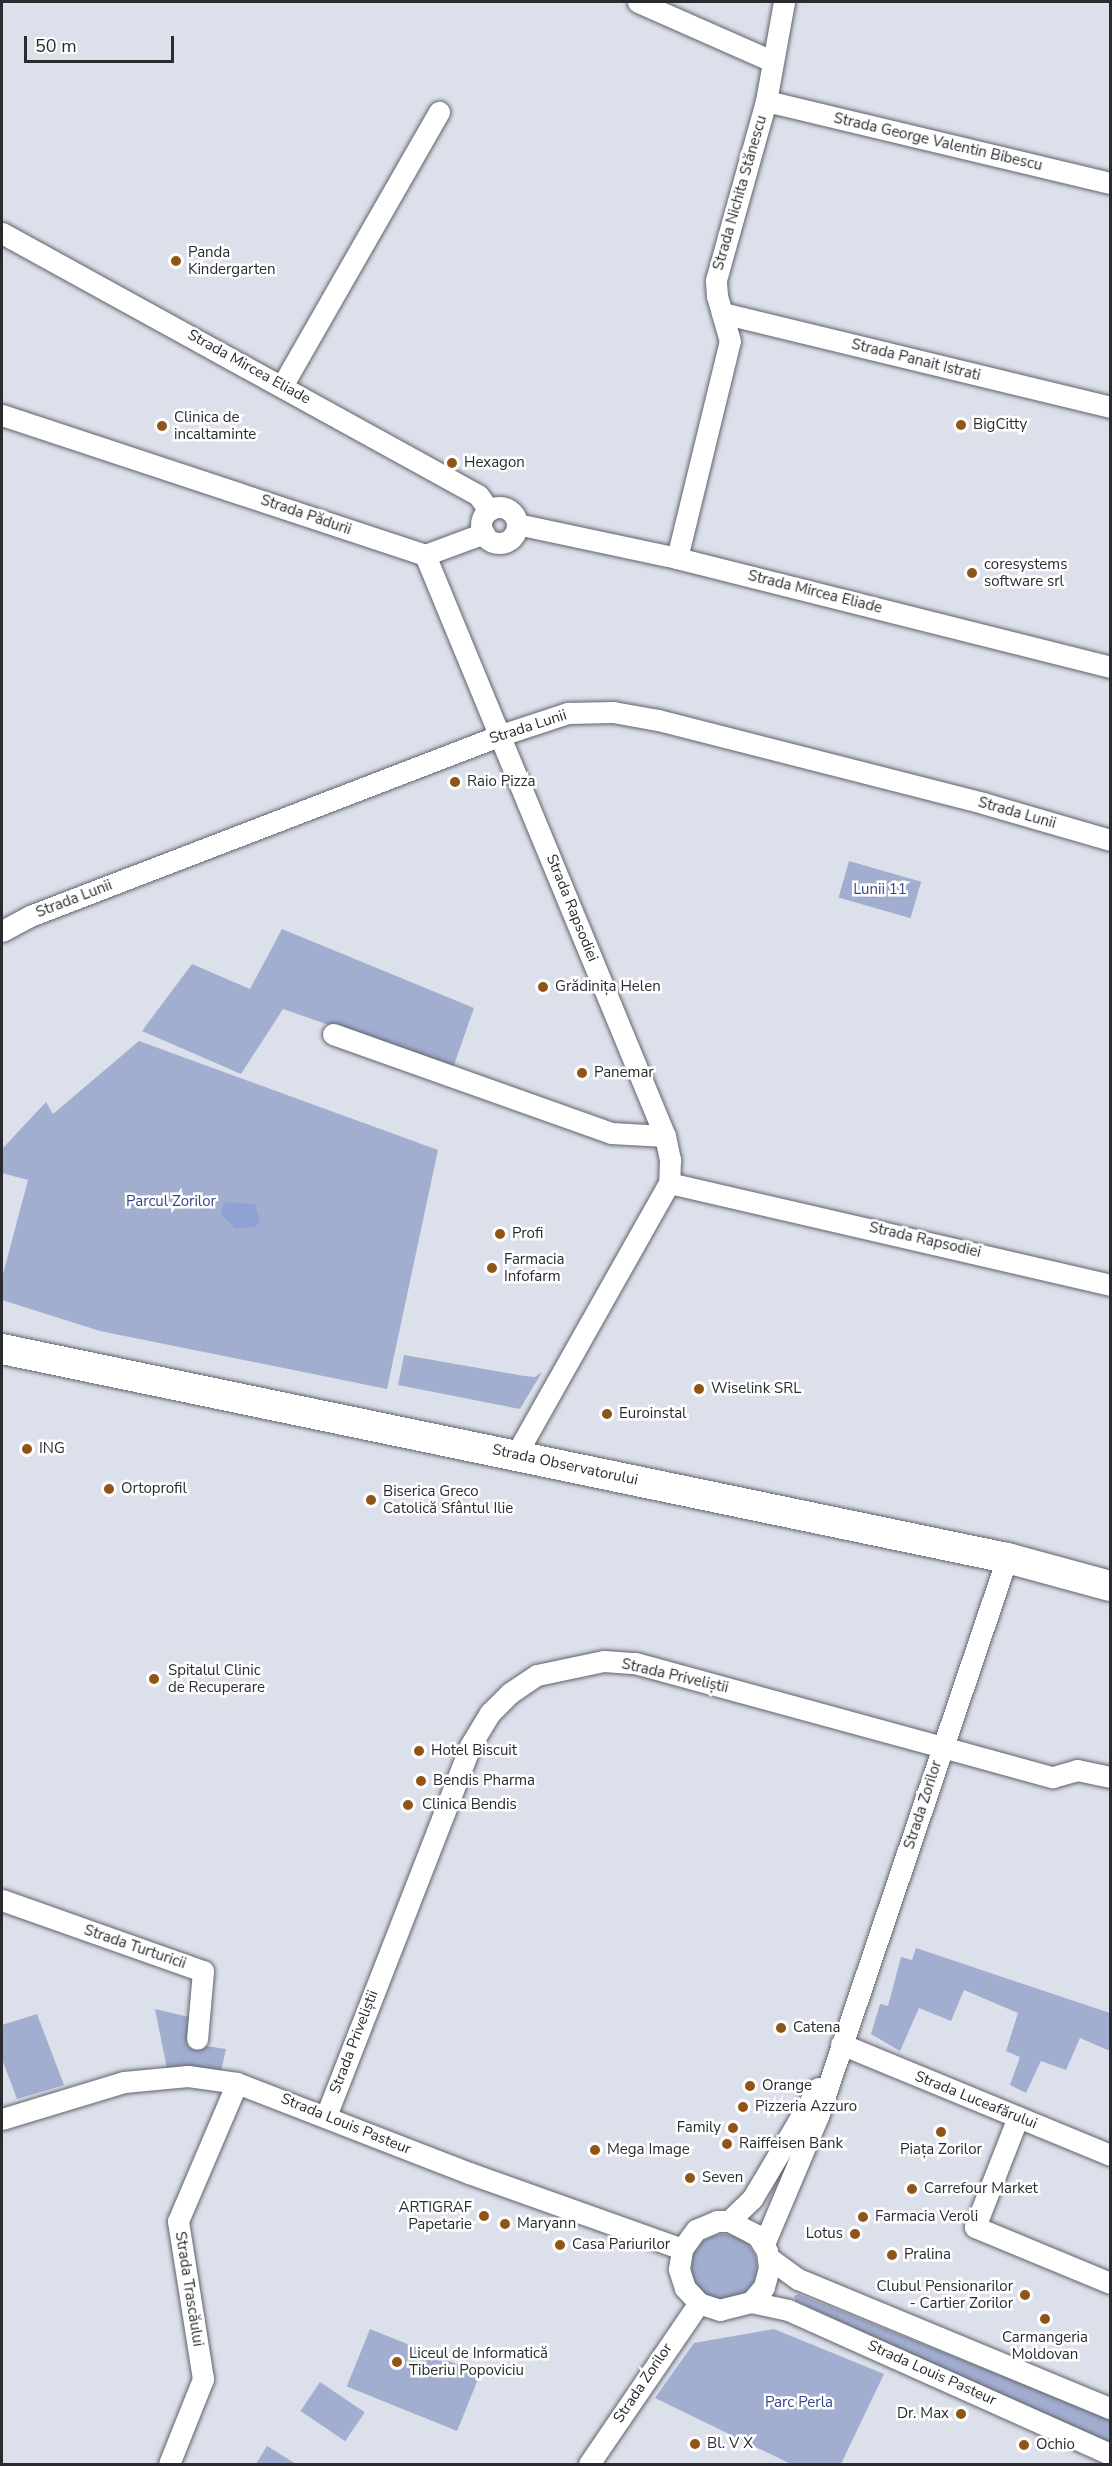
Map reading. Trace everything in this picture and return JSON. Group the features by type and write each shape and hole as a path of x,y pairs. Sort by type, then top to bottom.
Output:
{"main road":[{"name":"Strada Observatorului","path":"7,1347 1007,1558 1110,1586"}],"street":[{"path":"638,2 772,61"},
{"name":"Strada Nichita Stănescu","path":"677,558 730,341 716,279 766,101 784,2"},
{"name":"Strada George Valentin Bibescu","path":"766,101 1110,183"},
{"path":"282,386 439,112"},
{"name":"Strada Mircea Eliade","path":"2,233 478,495 489,510 506,508 517,524 677,558 1110,667"},
{"name":"Strada Panait Istrati","path":"722,313 1110,407"},
{"name":"Strada Pădurii","path":"2,415 425,555"},
{"path":"489,510 482,521 484,533 491,540 503,542 513,536 517,524"},
{"path":"484,533 425,555 501,735"},
{"name":"Strada Lunii","path":"2,931 30,916 501,735 568,713 613,712 658,720 983,802 1110,840"},
{"name":"Strada Rapsodiei","path":"501,735 665,1136 670,1160 669,1183 1110,1285"},
{"path":"333,1034 611,1133 665,1136"},
{"path":"516,1455 669,1183"},
{"name":"Strada Zorilor","path":"751,2302 768,2278 766,2251 805,2151 1007,1558"},
{"name":"Strada Priveliștii","path":"326,2116 470,1746 490,1713 510,1693 537,1675 604,1661 635,1663 1053,1778 1077,1770 1110,1777"},
{"name":"Strada Turturicii","path":"2,1900 203,1971 197,2039"},
{"name":"Strada Zorilor","path":"729,2221 766,2179 840,2048"},
{"name":"Strada Luceafărului","path":"840,2048 1110,2155"},
{"name":"Strada Louis Pasteur","path":"2,2119 124,2082 188,2076 237,2083 469,2173 682,2248"},
{"name":"Strada Trascăului","path":"170,2464 203,2379 178,2221 237,2083"},
{"path":"1018,2117 975,2228 1110,2283"},
{"path":"751,2302 731,2310 699,2303 681,2279 682,2248 696,2230 717,2221 729,2221 749,2228 766,2251 798,2279 1110,2409"},
{"name":"Strada Louis Pasteur","path":"751,2302 788,2310 1110,2454"},
{"name":"Strada Zorilor","path":"589,2464 699,2303"}],"green space":[{"name":"Lunii 11","path":"849,861 921,882 911,918 839,898"},
{"path":"282,929 474,1008 453,1068 283,1009 241,1074 142,1031 192,964 250,989"},
{"name":"Parcul Zorilor","path":"139,1041 438,1150 387,1389 100,1331 2,1300 2,1278 28,1180 2,1173 2,1149 46,1102 53,1114"},
{"path":"404,1355 524,1376 535,1377 542,1372 520,1409 398,1385"},
{"path":"916,1948 1110,2013 1110,2051 1080,2038 1066,2070 1041,2061 1026,2093 1010,2085 1020,2057 1006,2051 1018,2013 964,1990 951,2021 919,2008 900,2051 871,2034 880,2004 888,2006 901,1957 912,1960"},
{"path":"155,2009 189,2017 192,2044 226,2049 221,2072 167,2069"},
{"path":"37,2014 64,2085 17,2099 2,2059 2,2025"},
{"path":"724,2234 737,2237 747,2244 754,2254 757,2267 754,2280 747,2290 737,2297 724,2300 711,2297 701,2290 694,2280 691,2267 694,2254 701,2244 711,2237"},
{"path":"798,2294 1110,2419 1110,2446 796,2301 794,2296"},
{"path":"370,2329 480,2374 457,2431 347,2386"},
{"name":"Parc Perla","path":"774,2329 884,2374 841,2464 791,2464 655,2398 694,2343"},
{"path":"320,2382 365,2412 345,2441 300,2411"},
{"path":"267,2446 296,2464 256,2464"}],"shaded area":[{"path":"224,1202 255,1204 260,1221 255,1227 235,1228 221,1214"}],"place":[{"name":"Panda Kindergarten","path":"176,261"},
{"name":"BigCitty","path":"961,425"},
{"name":"Clinica de incaltaminte","path":"162,426"},
{"name":"Hexagon","path":"452,463"},
{"name":"coresystems software srl","path":"972,573"},
{"name":"Raio Pizza","path":"455,782"},
{"name":"Grădinița Helen","path":"543,987"},
{"name":"Panemar","path":"582,1073"},
{"name":"Profi","path":"500,1234"},
{"name":"Farmacia Infofarm","path":"492,1268"},
{"name":"Wiselink SRL","path":"699,1389"},
{"name":"Euroinstal","path":"607,1414"},
{"name":"ING","path":"27,1449"},
{"name":"Ortoprofil","path":"109,1489"},
{"name":"Biserica Greco Catolică Sfântul Ilie","path":"371,1500"},
{"name":"Spitalul Clinic de Recuperare","path":"154,1679"},
{"name":"Hotel Biscuit","path":"419,1751"},
{"name":"Bendis Pharma","path":"421,1781"},
{"name":"Clinica Bendis","path":"408,1805"},
{"name":"Catena","path":"781,2028"},
{"name":"Orange","path":"750,2086"},
{"name":"Pizzeria Azzuro","path":"743,2107"},
{"name":"Family","path":"733,2128"},
{"name":"Piața Zorilor","path":"941,2132"},
{"name":"Raiffeisen Bank","path":"727,2144"},
{"name":"Mega Image","path":"595,2150"},
{"name":"Seven","path":"690,2178"},
{"name":"Carrefour Market","path":"912,2189"},
{"name":"ARTIGRAF Papetarie","path":"484,2216"},
{"name":"Farmacia Veroli","path":"863,2217"},
{"name":"Maryann","path":"505,2224"},
{"name":"Lotus","path":"855,2234"},
{"name":"Casa Pariurilor","path":"560,2245"},
{"name":"Pralina","path":"892,2255"},
{"name":"Clubul Pensionarilor - Cartier Zorilor","path":"1025,2295"},
{"name":"Carmangeria Moldovan","path":"1045,2319"},
{"name":"Liceul de Informatică Tiberiu Popoviciu","path":"397,2362"},
{"name":"Dr. Max","path":"961,2414"},
{"name":"Bl. V X","path":"695,2444"},
{"name":"Ochio","path":"1024,2445"}]}
